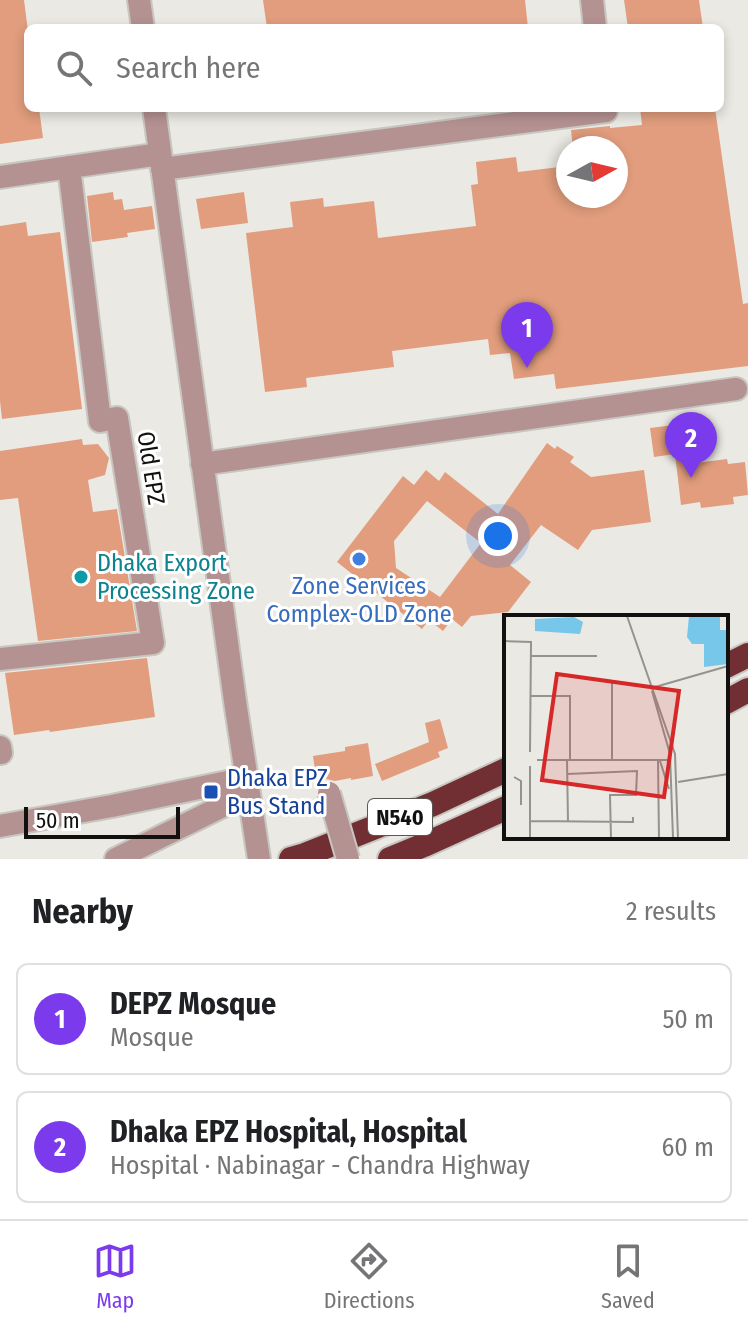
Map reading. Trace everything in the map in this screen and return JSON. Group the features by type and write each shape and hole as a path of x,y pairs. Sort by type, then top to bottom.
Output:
{"highway":[{"path":"728,665 748,655"},
{"path":"728,701 748,690"},
{"name":"N540","path":"291,859 433,804 504,771"},
{"name":"N540","path":"390,859 504,809"}],"street":[{"path":"139,0 142,24"},
{"path":"592,0 595,24"},
{"path":"155,112 259,859"},
{"path":"0,177 69,167 161,161 597,112"},
{"name":"Old EPZ","path":"0,659 153,643 117,418 100,421 69,167"},
{"path":"202,464 736,389"},
{"path":"0,826 248,786"},
{"path":"116,859 248,786"},
{"path":"329,793 348,859"}],"building":[{"path":"0,0 24,0 27,24 24,24 24,112 40,112 43,138 0,144"},
{"path":"263,0 525,0 528,24 266,24"},
{"path":"624,0 699,0 702,24 627,24"},
{"path":"640,112 716,112 743,304 748,303 748,366 556,389 554,374 514,379 510,353 490,355 488,339 392,351 394,367 306,378 307,387 265,392 246,233 293,227 290,202 323,198 324,207 374,201 378,238 476,226 471,185 478,184 476,162 516,157 518,172 556,167 556,208 628,208 628,136 572,136 571,130 642,125"},
{"path":"113,192 114,200 122,199 124,210 152,206 155,229 92,242 87,196"},
{"path":"244,192 248,223 201,229 196,199"},
{"path":"26,222 28,236 60,232 82,409 2,419 0,226"},
{"path":"690,423 696,463 727,459 728,464 745,462 748,495 733,497 734,504 701,508 700,502 681,505 675,454 654,457 650,428"},
{"name":"Dhaka Export Processing Zone","path":"82,439 83,445 98,444 109,458 105,475 88,480 93,512 117,509 137,631 38,641 18,498 0,500 0,451"},
{"path":"547,443 574,457 570,462 591,477 644,470 651,522 592,530 578,550 541,525 510,565 531,582 508,612 471,616 462,627 452,619 443,631 429,620 422,629 337,562 403,476 414,485 426,470 439,481 445,472 498,514","holes":["427,501 481,543 440,597 396,568 394,541"]},
{"path":"147,658 155,717 14,735 5,673"},
{"path":"440,719 448,748 438,752 440,757 382,781 375,764 429,742 425,723"},
{"path":"368,743 373,776 351,780 326,779 317,784 313,756 345,751 345,747"}],"place":[{"name":"DEPZ Mosque","path":"527,368"},
{"name":"Dhaka EPZ Hospital, Hospital","path":"691,478"},
{"name":"Zone Services Complex-OLD Zone","path":"359,559"},
{"name":"Dhaka Export Processing Zone","path":"81,577"},
{"name":"Dhaka EPZ Bus Stand","path":"211,792"}]}
